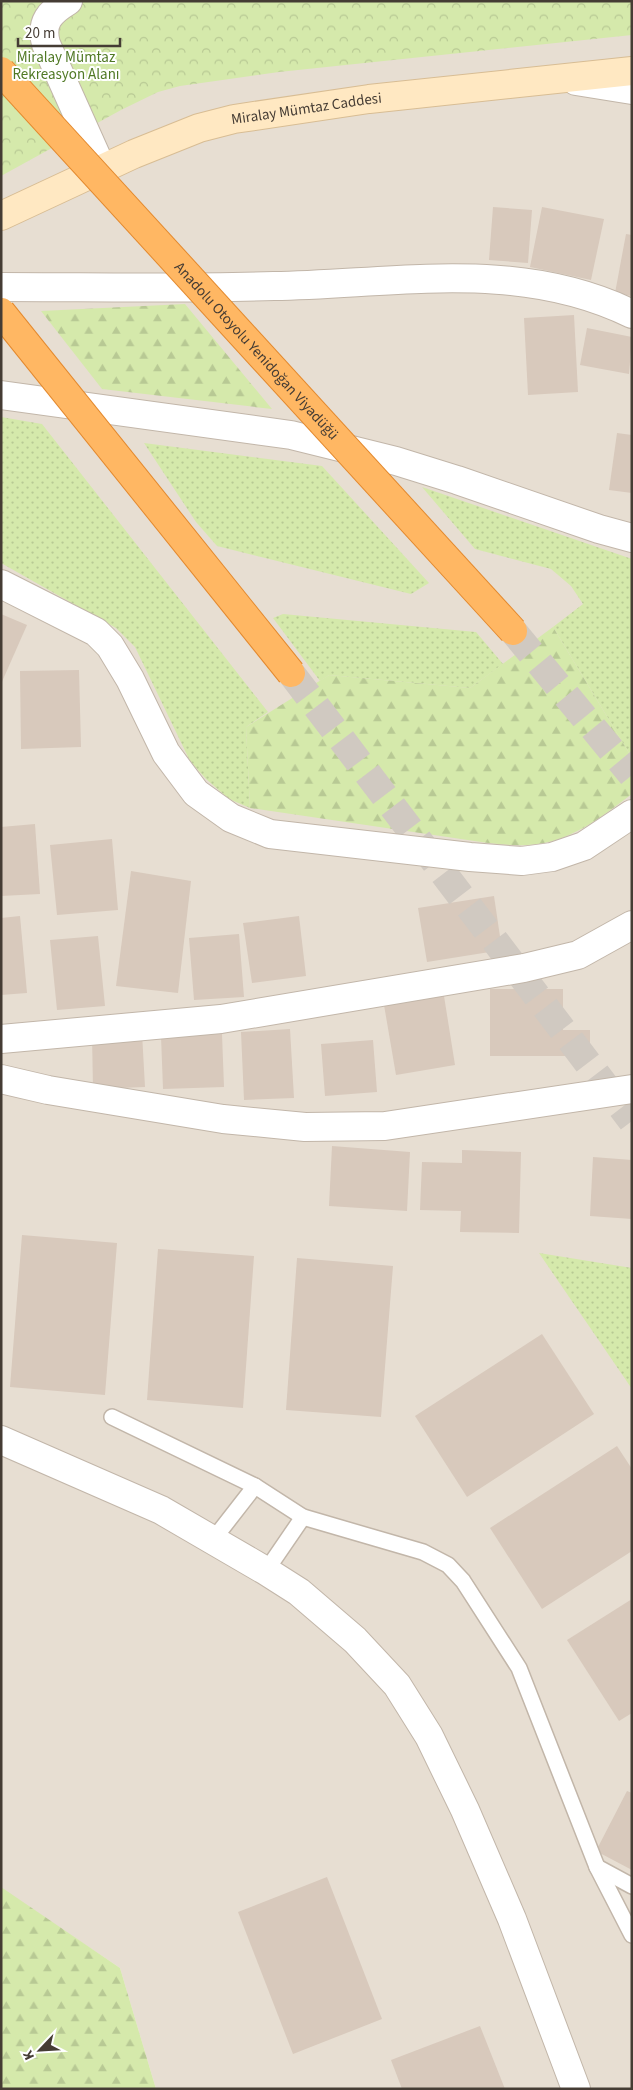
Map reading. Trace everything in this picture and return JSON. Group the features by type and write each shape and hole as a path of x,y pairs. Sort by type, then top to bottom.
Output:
{"highway":[{"name":"Anadolu Otoyolu Yenidoğan Viyadüğü","path":"1,71 513,631"},
{"path":"1,312 291,673"}],"main road":[{"name":"Miralay Mümtaz Caddesi","path":"1,216 102,169 199,128 234,119 369,98 632,71"}],"street":[{"path":"68,1 56,9 46,20 43,32 46,44 102,169"},
{"path":"560,78 632,90"},
{"path":"1,288 275,286 448,276 536,284 578,295 632,314"},
{"path":"1,395 291,435 439,475 632,538"},
{"path":"1,584 81,622 96,632 110,646 130,679 166,752 196,793 231,818 270,834 470,858 522,861 552,857 584,846 632,814"},
{"path":"1,1039 221,1019 524,968 578,955 632,925"},
{"path":"1,1079 48,1090 213,1117 305,1127 385,1126 632,1089"},
{"path":"1,1440 161,1510 266,1571 299,1592 355,1640 397,1685 429,1736 465,1810 512,1919 576,2089"}],"lane":[{"path":"112,1417 256,1486 303,1516 423,1552 448,1565 463,1581 519,1668 597,1866 632,1935"},
{"path":"213,1540 256,1486"},
{"path":"266,1571 303,1516"},
{"path":"597,1866 632,1886"}],"shaded area":[{"path":"1,1 632,1 632,2089 156,2089 120,1968 1,1888"}],"green space":[{"name":"Miralay Mümtaz Rekreasyon Alanı","path":"1,1 632,1 632,35 279,72 180,86 158,92 121,110 1,176"},
{"path":"185,304 272,409 102,389 41,311"},
{"path":"1,417 42,424 268,712 246,727 250,808 229,799 206,779 190,761 135,647 116,628 1,563"},
{"path":"144,443 322,466 429,583 411,594 217,546 196,522"},
{"path":"422,487 632,559 632,758 553,627 583,604 571,586 551,569 475,549"},
{"path":"283,614 476,632 503,664 470,688 329,675 320,681 273,618"},
{"path":"553,627 632,758 632,794 583,828 570,835 541,844 512,845 250,808 246,727 329,675 470,688"},
{"path":"539,1253 632,1268 632,1389"},
{"path":"1,1887 120,1968 156,2089 1,2089"}],"building":[{"path":"493,207 532,210 528,263 489,260"},
{"path":"542,207 604,219 591,280 530,267"},
{"path":"626,234 632,235 632,296 615,293"},
{"path":"574,315 578,392 528,395 524,318"},
{"path":"587,328 632,337 629,374 580,365"},
{"path":"617,433 632,435 632,493 609,490"},
{"path":"1,614 27,625 1,684"},
{"path":"79,670 81,747 21,749 20,671"},
{"path":"35,824 40,894 1,896 1,827"},
{"path":"112,839 118,910 57,915 50,845"},
{"path":"131,871 191,881 178,993 116,986"},
{"path":"494,896 502,950 427,962 418,908"},
{"path":"20,916 27,993 1,995 1,918"},
{"path":"299,916 306,976 252,983 243,923"},
{"path":"239,934 244,997 194,1000 189,938"},
{"path":"98,936 105,1006 57,1010 50,940"},
{"path":"490,989 563,989 563,1030 590,1030 590,1056 490,1056"},
{"path":"444,996 455,1065 396,1075 384,1005"},
{"path":"290,1029 294,1098 244,1100 241,1032"},
{"path":"142,1033 145,1087 93,1089 92,1035"},
{"path":"222,1034 224,1087 163,1089 161,1036"},
{"path":"373,1040 377,1092 325,1096 321,1044"},
{"path":"332,1146 410,1152 407,1211 329,1206"},
{"path":"462,1150 521,1152 519,1233 460,1232 461,1211 420,1210 422,1162 462,1163"},
{"path":"593,1157 632,1160 632,1219 590,1216"},
{"path":"22,1235 117,1243 105,1395 10,1387"},
{"path":"158,1249 254,1256 243,1408 147,1400"},
{"path":"297,1258 393,1266 381,1417 286,1410"},
{"path":"542,1334 594,1414 467,1497 415,1416"},
{"path":"617,1446 632,1469 632,1551 542,1609 490,1528"},
{"path":"632,1599 632,1713 619,1721 567,1640"},
{"path":"627,1791 632,1793 632,1870 596,1851"},
{"path":"327,1877 382,2019 293,2054 238,1912"},
{"path":"480,2026 505,2089 402,2089 391,2060"}],"tunnel":[{"path":"513,631 632,775"},
{"path":"291,673 632,1121"}]}
